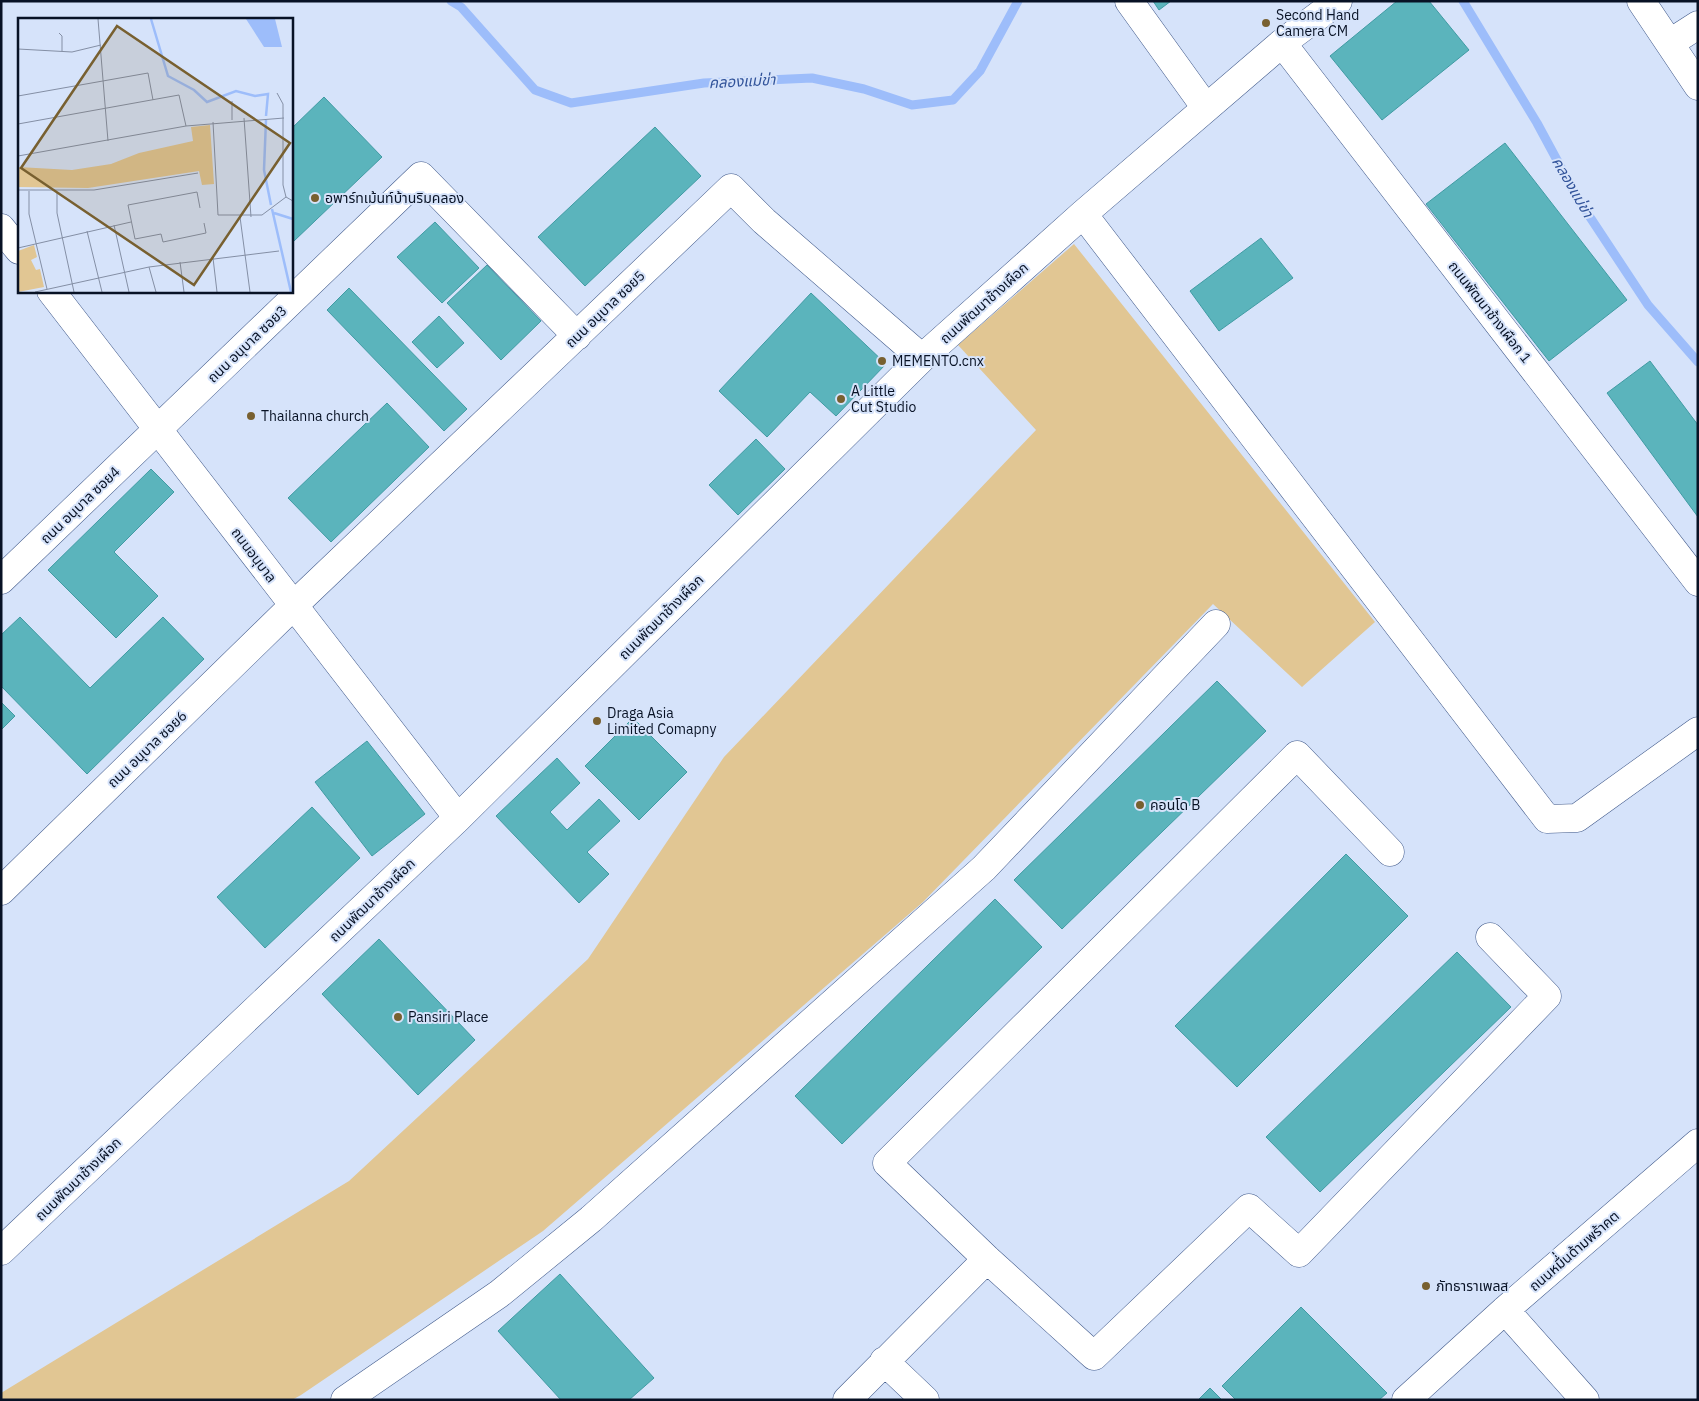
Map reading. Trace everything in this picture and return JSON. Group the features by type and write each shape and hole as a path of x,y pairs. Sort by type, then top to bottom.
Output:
{"street":[{"path":"1129,1 1206,108"},
{"name":"ถนนพัฒนาช้างเผือก","path":"1,1252 458,818 922,358 1083,214 1206,108 1282,43 1338,1"},
{"path":"1641,1 1698,86"},
{"path":"1670,43 1698,25"},
{"name":"ถนนพัฒนาช้างเผือก 1","path":"1282,43 1698,582"},
{"name":"ถนน อนุบาล ซอย3","path":"158,430 421,176 577,336"},
{"name":"ถนน อนุบาล ซอย5","path":"294,606 731,188 764,221 922,358"},
{"path":"1083,214 1547,818 1577,818 1698,731"},
{"path":"1,228 18,249"},
{"name":"ถนนอนุบาล","path":"52,292 458,818"},
{"name":"ถนน อนุบาล ซอย4","path":"1,580 158,430"},
{"name":"ถนน อนุบาล ซอย6","path":"1,891 294,606"},
{"path":"350,1399 499,1294 591,1220 984,868 1216,624"},
{"path":"1390,852 1297,755 887,1163 987,1259 1094,1356 1249,1208 1299,1253 1547,996 1490,937"},
{"name":"ถนนหมื่่นด้ามพร้าคต","path":"1406,1400 1505,1310 1698,1143"},
{"path":"847,1400 987,1259"},
{"path":"1505,1310 1585,1400"},
{"path":"884,1361 925,1400"}],"shaded area":[{"path":"1074,244 1375,622 1302,687 1213,604 923,902 543,1231 301,1395 292,1400 1,1400 1,1393 349,1181 588,959 724,757 1036,430 958,345"}],"building":[{"path":"1153,1 1171,1 1159,10"},
{"path":"1397,1 1429,1 1469,50 1382,120 1330,56"},
{"name":"อพาร์ทเม้นท์บ้านริมคลอง","path":"324,97 382,157 294,241 292,239 292,128"},
{"path":"655,127 701,176 585,286 538,237"},
{"path":"1505,143 1627,300 1549,361 1426,204"},
{"path":"435,222 479,268 442,303 397,257"},
{"path":"1261,238 1293,278 1219,331 1190,291"},
{"path":"487,265 541,321 501,360 447,303"},
{"path":"349,288 467,409 444,431 327,310"},
{"path":"811,293 886,364 836,416 810,392 767,437 719,391"},
{"path":"439,316 464,343 437,368 412,342"},
{"path":"1650,361 1698,425 1698,517 1607,393"},
{"path":"387,403 429,447 331,542 288,498"},
{"path":"756,439 785,469 738,515 709,485"},
{"path":"151,469 174,492 114,552 158,596 116,638 48,570"},
{"path":"20,617 90,688 163,617 204,659 87,774 1,686 1,635"},
{"name":"คอนโด B","path":"1217,681 1266,731 1062,929 1014,880"},
{"path":"1,702 15,716 1,730"},
{"path":"633,718 687,772 639,820 585,766"},
{"path":"367,741 425,814 372,856 315,782"},
{"path":"557,758 580,783 550,812 567,830 599,799 620,821 587,852 609,874 579,903 496,816"},
{"path":"312,807 360,858 265,948 217,897"},
{"path":"1346,854 1408,916 1237,1087 1175,1026"},
{"path":"995,899 1042,947 842,1144 795,1096"},
{"name":"Pansiri Place","path":"379,939 475,1040 418,1095 322,994"},
{"path":"1457,952 1511,1007 1320,1192 1266,1137"},
{"path":"560,1274 654,1378 629,1400 561,1400 498,1331"},
{"path":"1301,1307 1387,1393 1379,1400 1236,1400 1222,1386"},
{"path":"1210,1388 1222,1400 1198,1400"}],"waterway":[{"name":"คลองแม่ข่า","path":"451,1 461,7 535,90 571,103 704,83 812,78 864,89 912,105 953,100 980,71 1018,1"},
{"name":"คลองแม่ข่า","path":"1463,1 1537,123 1578,199 1648,305 1698,362"}],"place":[{"name":"Second Hand Camera CM","path":"1266,23"},
{"name":"อพาร์ทเม้นท์บ้านริมคลอง","path":"315,198"},
{"name":"MEMENTO.cnx","path":"882,361"},
{"name":"A Little Cut Studio","path":"841,399"},
{"name":"Thailanna church","path":"251,416"},
{"name":"Draga Asia Limited Comapny","path":"597,721"},
{"name":"คอนโด B","path":"1140,805"},
{"name":"Pansiri Place","path":"398,1017"},
{"name":"ภัทธาราเพลส","path":"1426,1286"}]}
